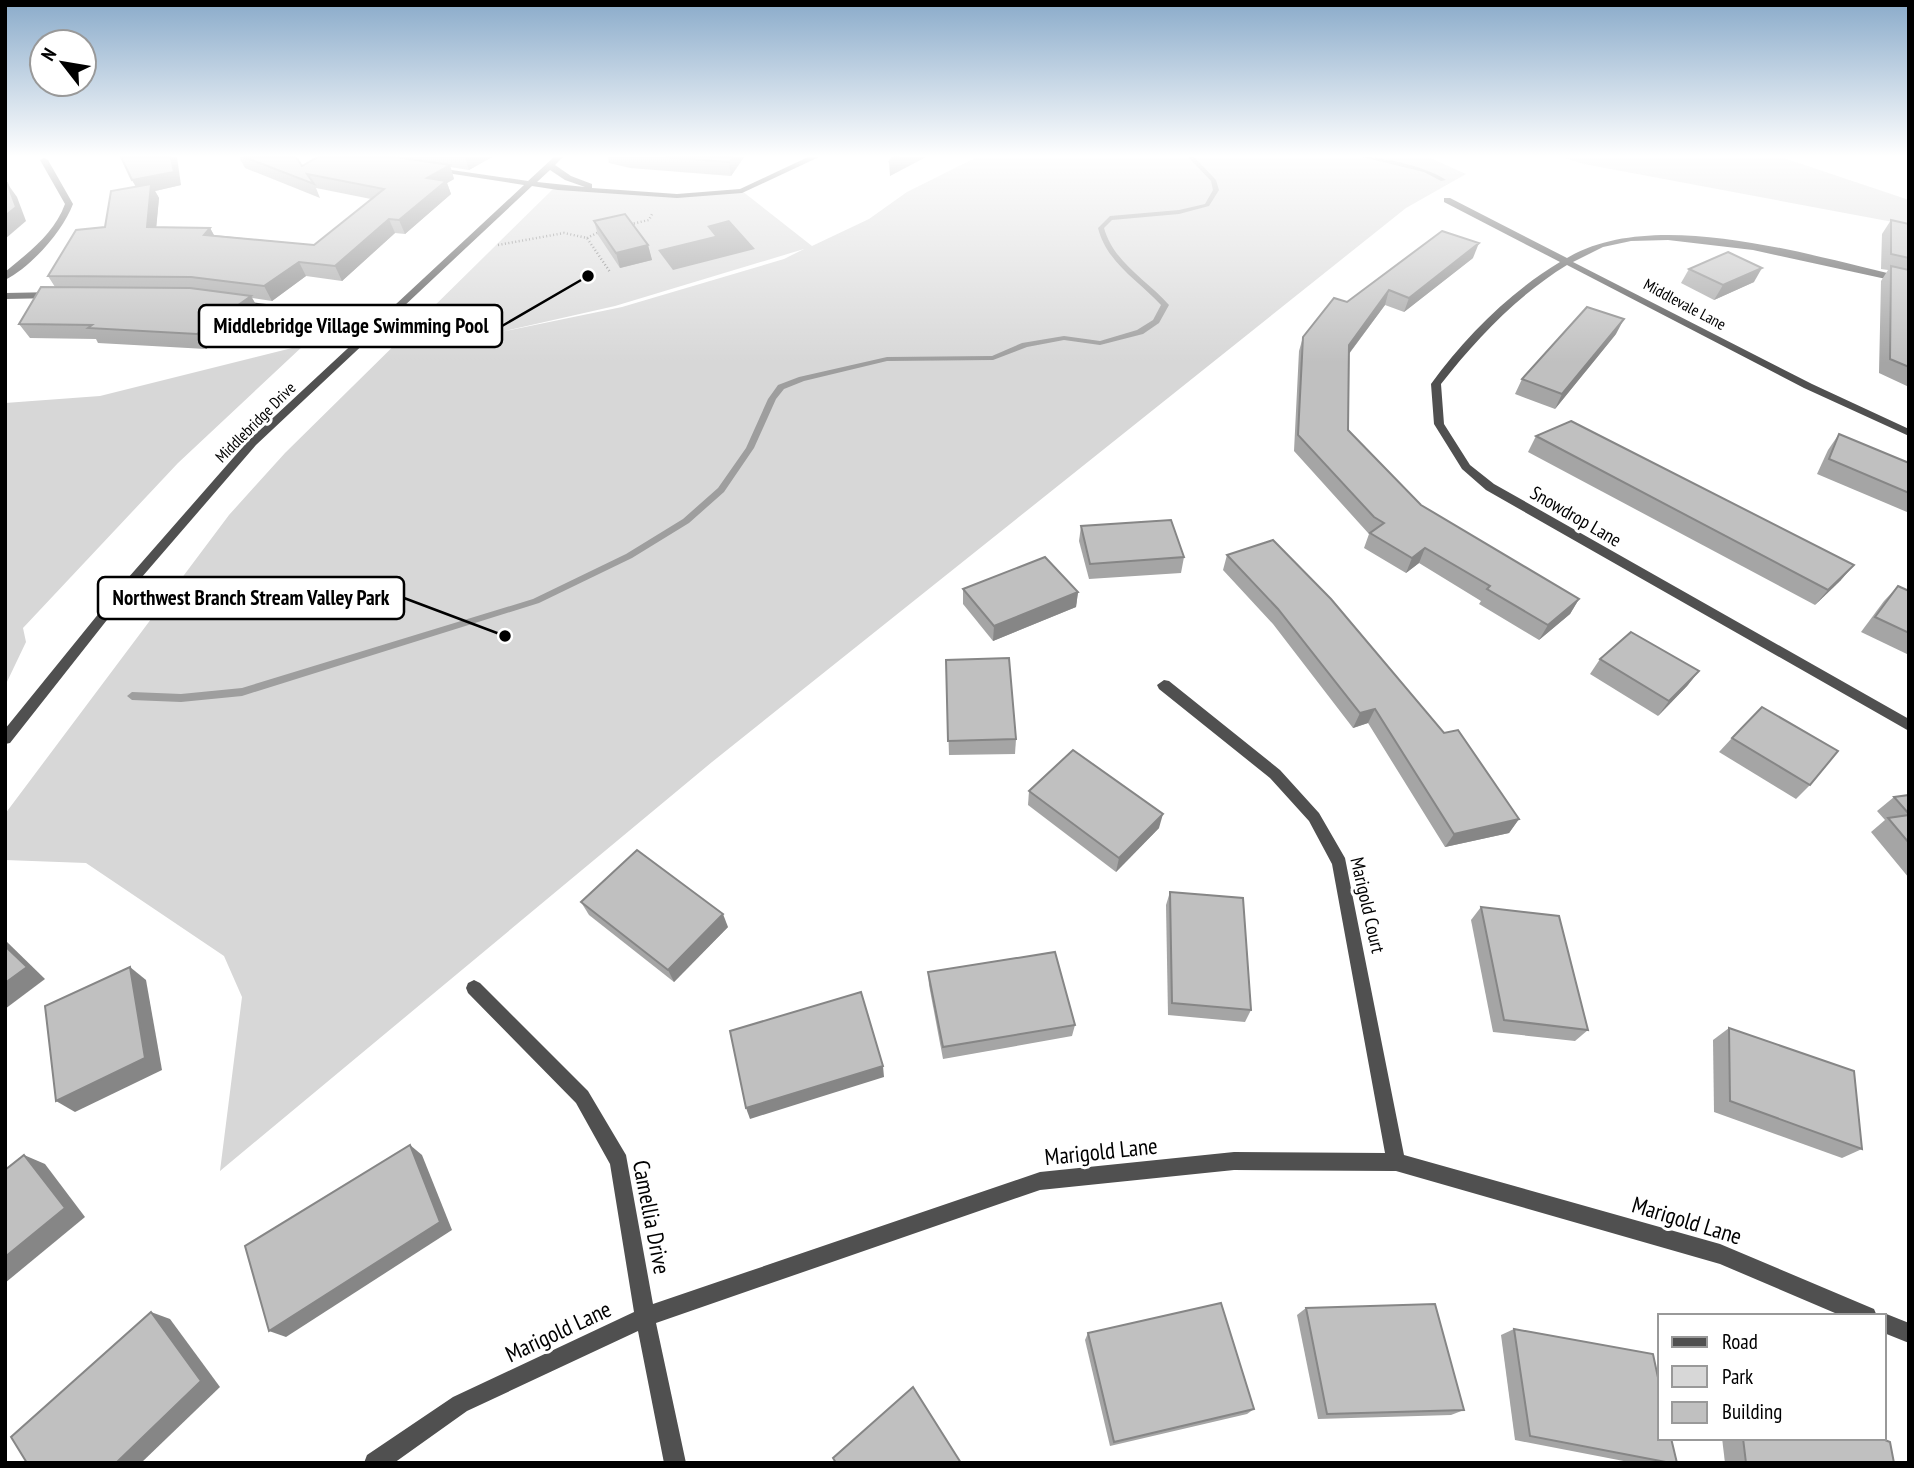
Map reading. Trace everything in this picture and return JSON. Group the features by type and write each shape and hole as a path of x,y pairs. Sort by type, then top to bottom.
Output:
{"street":[{"path":"5,277 60,226"},
{"name":"Middlebridge Drive","path":"5,738 125,589 252,443 485,226"},
{"name":"Middlevale Lane","path":"1497,226 1808,386 1909,433"},
{"name":"Snowdrop Lane","path":"1909,281 1752,248 1678,238 1601,244 1567,261 1536,282 1453,361 1436,384 1439,424 1466,467 1490,487 1909,726"},
{"path":"5,296 71,295"},
{"path":"225,300 381,321"},
{"name":"Marigold Court","path":"1164,685 1275,774 1314,817 1340,863 1396,1162"},
{"name":"Camellia Drive","path":"474,988 582,1097 620,1162 645,1317 675,1463"},
{"name":"Marigold Lane","path":"375,1463 460,1404 645,1317 1040,1181 1234,1161 1396,1162 1720,1254 1862,1314"},
{"path":"1886,1324 1909,1333"}],"path":[{"path":"616,228 626,226"},
{"path":"498,245 564,233 587,238 604,230"},
{"path":"587,238 610,272"},
{"path":"599,256 610,253"}],"green space":[{"path":"516,226 786,226 812,246 855,226 1384,226 712,762 220,1171 242,997 224,956 86,863 5,860 5,814 229,515 285,453","holes":["804,249 784,259 622,307 496,333 615,306"]},
{"path":"304,345 178,463 23,628 26,642 5,686 5,403 100,396"}],"shaded area":[{"path":"707,226 734,226 755,249 673,270 658,250 715,236"}],"building":[{"path":"105,226 210,228 204,235 314,245 338,226 382,226 335,266 299,262 264,286 191,277 48,276 76,230"},
{"path":"597,226 634,226 648,245 616,253"},
{"path":"1891,226 1909,226 1909,258 1891,254"},
{"path":"1442,231 1479,243 1409,298 1389,290 1349,345 1348,430 1421,505 1579,599 1548,625 1487,589 1490,586 1425,548 1412,558 1370,533 1384,523 1374,517 1298,435 1303,337 1334,298 1347,302"},
{"path":"1728,252 1762,268 1723,285 1689,269"},
{"path":"1891,266 1909,270 1909,367 1890,359"},
{"path":"41,287 190,288 251,296 197,334 88,328 92,325 19,324"},
{"path":"1587,307 1624,319 1562,394 1522,379"},
{"path":"1571,421 1854,565 1828,590 1536,436"},
{"path":"1839,434 1909,463 1909,493 1829,459"},
{"path":"1171,520 1184,557 1090,564 1081,526"},
{"path":"1273,540 1331,599 1444,733 1458,730 1519,819 1454,834 1375,709 1360,713 1278,609 1227,555"},
{"path":"1045,557 1078,592 994,626 963,589"},
{"path":"1898,586 1909,591 1909,633 1875,617"},
{"path":"1631,632 1699,671 1669,701 1600,659"},
{"path":"1009,658 1016,739 948,741 946,660"},
{"path":"1762,707 1838,751 1810,785 1732,738"},
{"path":"1073,750 1163,814 1119,858 1029,791"},
{"path":"1909,795 1909,814 1894,797"},
{"path":"1909,815 1909,843 1888,818"},
{"path":"637,850 723,914 668,970 581,902"},
{"path":"1170,892 1243,898 1251,1010 1172,1003"},
{"path":"1481,907 1559,916 1588,1030 1504,1020"},
{"path":"5,946 27,967 5,983"},
{"path":"1055,952 1075,1025 943,1047 928,972"},
{"path":"130,967 145,1058 56,1101 45,1006"},
{"path":"861,992 883,1066 746,1108 730,1031"},
{"path":"1729,1028 1854,1071 1862,1149 1730,1101"},
{"path":"410,1145 440,1222 269,1331 245,1246"},
{"path":"24,1155 65,1208 5,1257 5,1170"},
{"path":"1221,1303 1254,1409 1114,1442 1088,1333"},
{"path":"1435,1304 1464,1410 1327,1414 1306,1308"},
{"path":"151,1312 201,1381 116,1463 27,1463 11,1437"},
{"path":"1514,1329 1653,1354 1658,1378 1658,1440 1671,1440 1677,1463 1671,1463 1530,1436"},
{"path":"913,1387 961,1463 836,1463 833,1458"},
{"path":"1743,1440 1885,1440 1890,1442 1894,1463 1746,1463"}],"waterway":[{"path":"132,696 181,698 242,692 536,601 629,556 686,521 721,490 750,448 772,399 781,387 802,379 887,359 993,358 1025,345 1064,338 1100,343 1140,332 1156,321 1165,305 1110,251 1104,240 1101,228 1103,226"}],"place":[{"name":"Middlebridge Village Swimming Pool","path":"588,276"},
{"name":"Northwest Branch Stream Valley Park","path":"505,636"}]}
